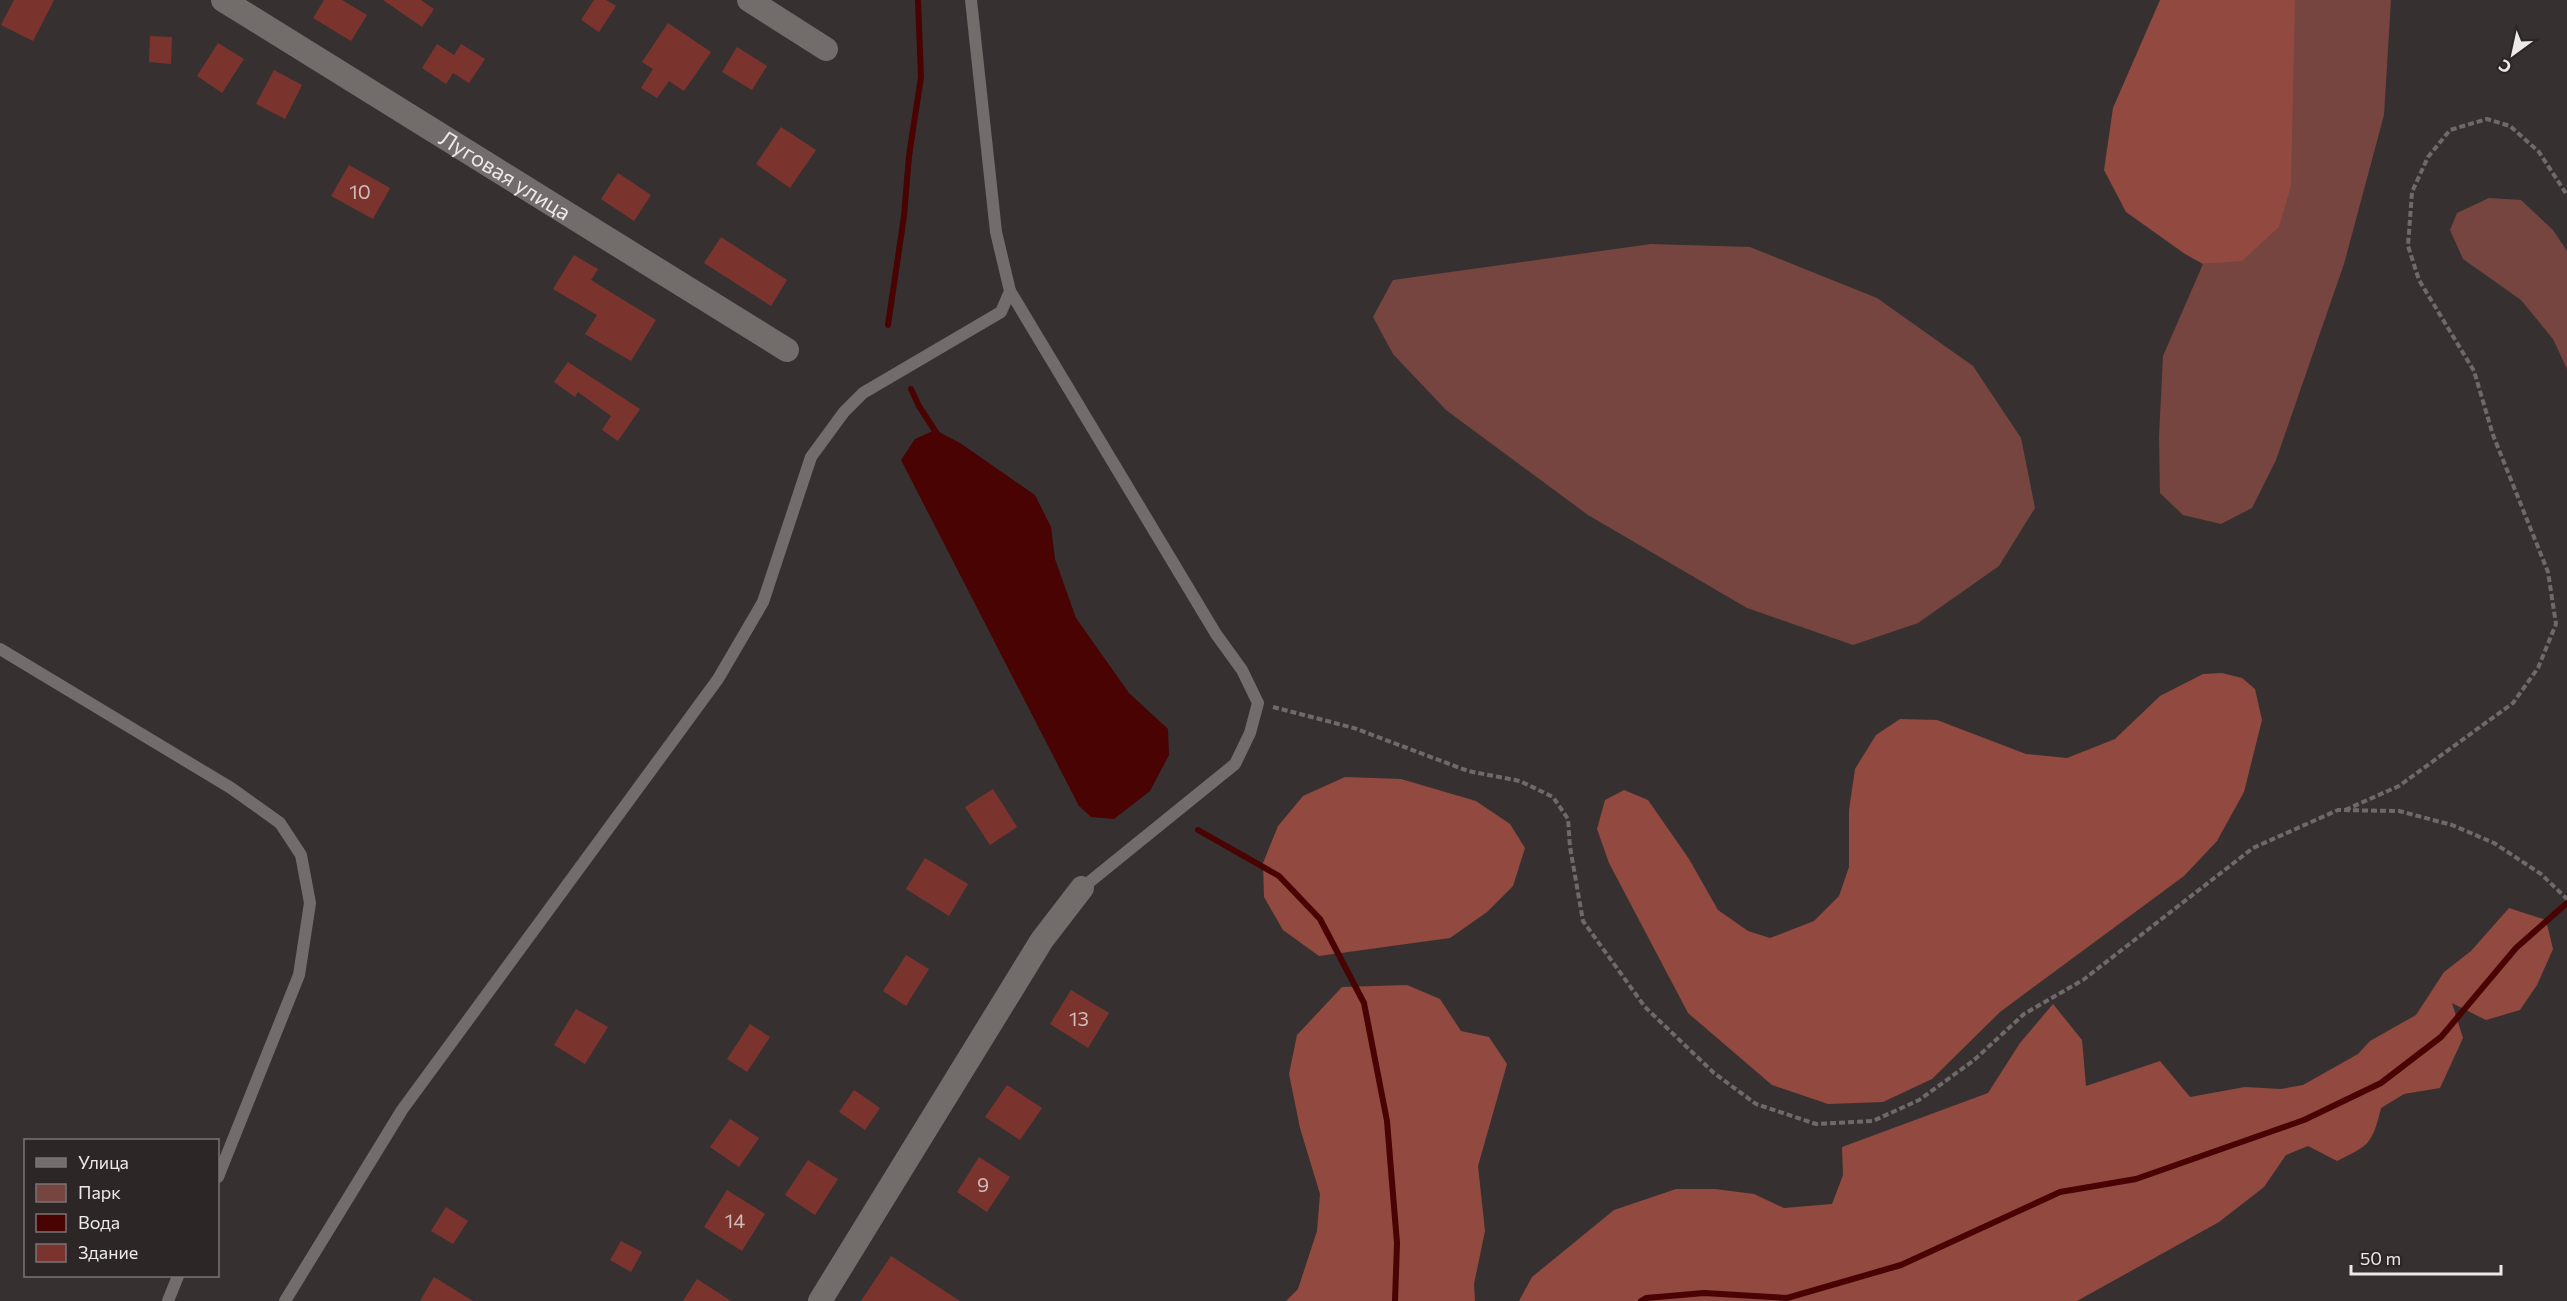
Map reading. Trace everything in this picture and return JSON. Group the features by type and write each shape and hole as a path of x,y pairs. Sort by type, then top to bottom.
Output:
{"street":[{"name":"Луговая улица","path":"223,0 788,350"},
{"path":"749,0 826,49"},
{"path":"820,1301 1041,940 1082,888"}],"lane":[{"path":"971,0 996,232 1010,291 1216,634 1242,670 1258,703 1250,733 1235,764 1082,888"},
{"path":"285,1301 402,1110 718,679 763,602 811,457 844,412 863,393 1001,312 1010,291"},
{"path":"0,649 231,788 279,824 301,855 310,903 299,975 219,1175"},
{"path":"168,1301 177,1277"}],"path":[{"path":"2342,810 2399,786 2513,703 2538,668 2556,624 2548,572 2493,435 2474,371 2420,280 2408,246 2412,192 2428,157 2450,130 2487,119 2510,126 2539,152 2567,195"},
{"path":"1258,703 1354,728 1468,771 1520,781 1553,797 1569,819 1570,847 1583,921 1646,1007 1714,1073 1756,1104 1816,1124 1873,1120 1919,1100 1973,1061 2024,1014 2083,980 2253,848 2338,810 2399,811 2452,825 2494,843 2541,874 2567,899"}],"green space":[{"path":"2295,0 2391,0 2384,115 2344,264 2276,460 2252,508 2221,524 2183,515 2160,493 2159,437 2163,356 2203,264 2242,260"},
{"path":"2489,198 2521,200 2553,230 2567,251 2567,369 2553,339 2521,300 2463,259 2450,230 2457,213"},
{"path":"1651,244 1750,247 1877,298 1973,366 2021,438 2035,508 1999,566 1918,623 1853,645 1747,608 1588,515 1446,410 1393,354 1373,317 1393,280"}],"shaded area":[{"path":"2160,0 2295,0 2291,186 2279,227 2242,261 2203,264 2185,254 2126,212 2104,170 2113,108"},
{"path":"2222,673 2242,678 2255,689 2262,720 2244,792 2217,841 2184,876 2000,1012 1932,1079 1883,1102 1828,1104 1772,1085 1688,1013 1609,863 1597,829 1605,800 1624,790 1648,800 1689,859 1718,910 1748,931 1770,938 1814,921 1839,896 1849,867 1849,810 1855,769 1876,735 1900,719 1937,720 2026,754 2067,758 2115,739 2160,696 2203,674"},
{"path":"1345,777 1401,779 1476,801 1510,824 1525,848 1513,886 1487,912 1450,938 1319,956 1283,930 1264,897 1263,863 1278,826 1303,796"},
{"path":"2509,908 2546,920 2553,949 2537,985 2520,1010 2486,1020 2452,1003 2463,1038 2440,1088 2404,1094 2381,1108 2375,1129 2368,1142 2357,1151 2337,1161 2308,1146 2286,1155 2264,1187 2219,1222 2077,1301 1519,1301 1532,1277 1614,1210 1676,1189 1715,1189 1754,1194 1784,1208 1832,1204 1843,1175 1842,1147 1988,1093 2020,1043 2053,1004 2082,1040 2086,1086 2160,1061 2190,1097 2245,1087 2281,1089 2303,1085 2358,1054 2370,1041 2416,1015 2444,972 2471,951"},
{"path":"1407,985 1440,999 1461,1031 1489,1037 1507,1064 1478,1166 1485,1231 1474,1284 1475,1301 1286,1301 1298,1289 1317,1231 1320,1194 1300,1128 1289,1074 1297,1035 1342,987"}],"water":[{"path":"935,430 960,443 1035,495 1051,527 1055,559 1076,618 1129,693 1168,729 1169,755 1150,791 1114,819 1091,817 1079,806 901,460 915,439"}],"building":[{"path":"14,0 54,0 33,41 1,25"},
{"path":"324,0 342,0 367,15 351,41 313,18"},
{"path":"383,0 421,0 434,9 422,27"},
{"path":"594,0 606,0 616,6 599,32 581,20"},
{"path":"668,23 711,52 684,91 669,81 657,98 641,88 653,69 642,62"},
{"path":"150,36 172,37 171,64 149,62"},
{"path":"218,43 244,59 222,93 197,76"},
{"path":"437,44 454,55 461,44 485,59 469,83 453,73 446,84 422,68"},
{"path":"737,47 767,66 752,90 722,72"},
{"path":"274,70 302,85 285,119 256,104"},
{"path":"781,127 816,150 790,188 756,164"},
{"path":"349,165 390,188 373,219 331,196"},
{"path":"618,173 651,195 634,221 601,199"},
{"path":"721,237 787,280 771,306 704,263"},
{"path":"574,255 598,269 591,280 656,320 631,361 585,334 597,315 553,289"},
{"path":"568,362 640,409 618,441 602,430 611,416 578,392 575,397 554,382"},
{"path":"993,789 1017,827 990,845 965,807"},
{"path":"925,858 968,884 949,916 906,889"},
{"path":"906,955 929,969 906,1006 883,991"},
{"path":"1071,990 1109,1013 1088,1048 1050,1024"},
{"path":"576,1009 608,1027 585,1064 554,1045"},
{"path":"750,1024 770,1037 747,1072 727,1059"},
{"path":"1007,1085 1042,1108 1020,1140 985,1117"},
{"path":"854,1090 880,1108 865,1130 839,1112"},
{"path":"730,1119 759,1138 739,1167 710,1147"},
{"path":"979,1157 1010,1177 987,1212 957,1192"},
{"path":"808,1160 838,1179 815,1215 785,1195"},
{"path":"727,1190 765,1214 742,1251 704,1227"},
{"path":"446,1207 468,1221 453,1244 431,1231"},
{"path":"621,1241 642,1252 631,1272 610,1260"},
{"path":"891,1256 960,1301 861,1301"},
{"path":"434,1277 473,1301 420,1301"},
{"path":"697,1279 731,1301 683,1301"}],"waterway":[{"path":"888,325 921,77 918,0"},
{"path":"911,389 939,437"},
{"path":"1198,830 1279,876 1320,919 1364,1003 1387,1121 1397,1243 1395,1301"},
{"path":"1641,1301 1646,1298 1704,1293 1787,1298 1901,1265 2060,1192 2136,1179 2304,1120 2381,1083 2441,1037 2516,948 2567,903"}]}
